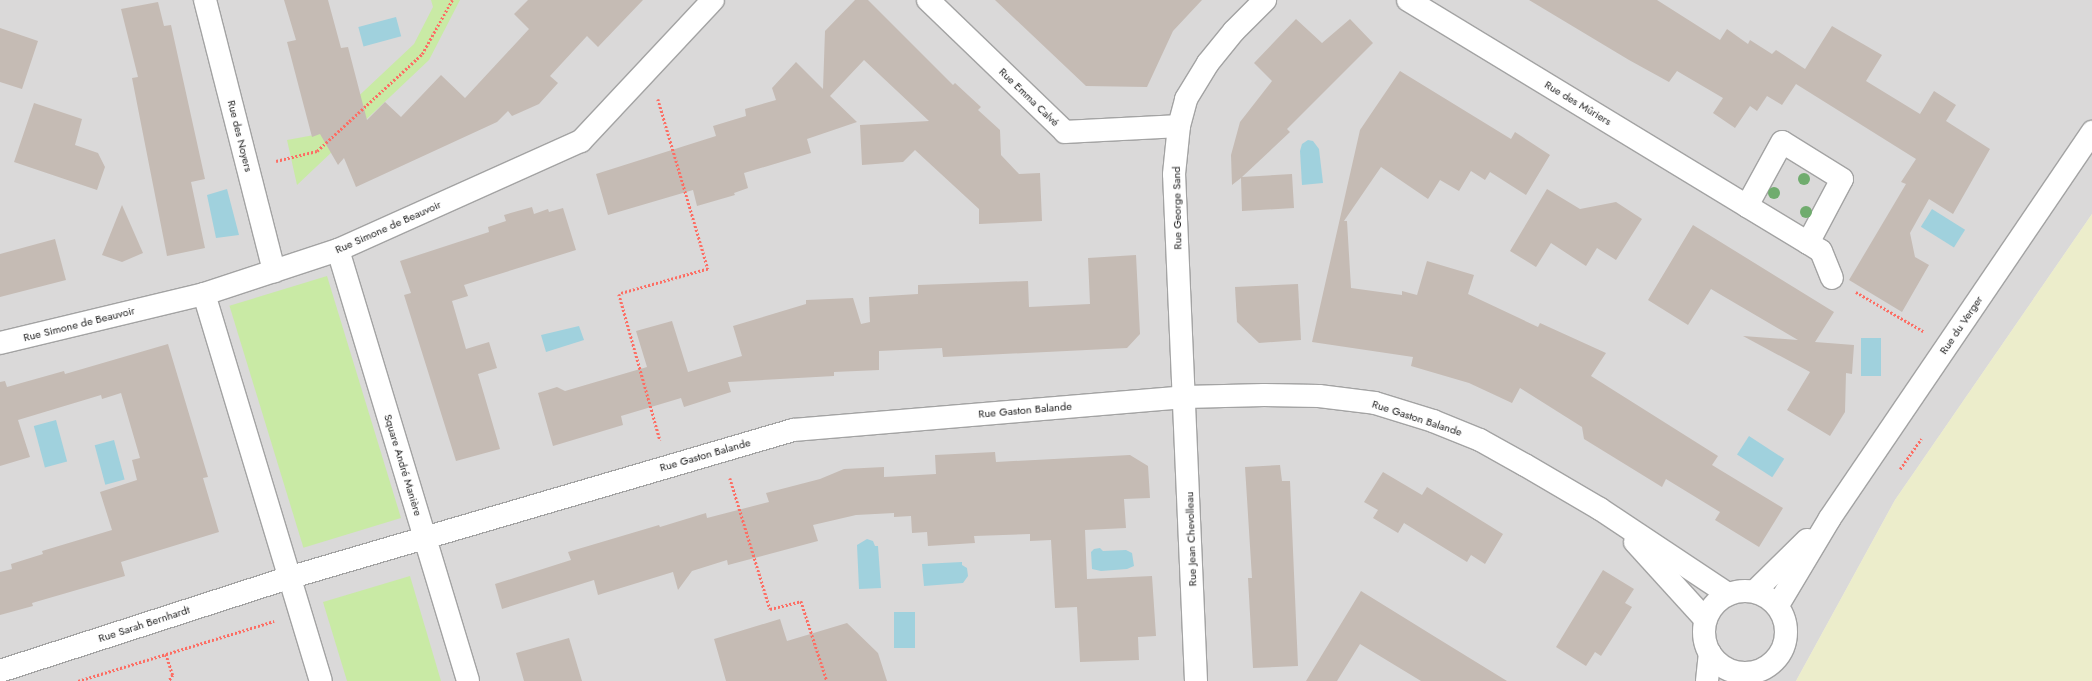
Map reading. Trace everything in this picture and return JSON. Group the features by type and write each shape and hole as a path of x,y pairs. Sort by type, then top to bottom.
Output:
{"street":[{"name":"Rue des Noyers","path":"205,0 274,272"},
{"name":"Rue Simone de Beauvoir","path":"0,343 204,294 338,250 582,141 713,0"},
{"name":"Rue Emma Calvé","path":"928,0 1065,132 1179,126"},
{"name":"Rue George Sand","path":"1185,397 1174,174 1179,126 1186,99 1208,63 1234,31 1265,0"},
{"name":"Rue des Mûriers","path":"1408,0 1821,251 1832,278"},
{"name":"Rue du Verger","path":"1778,605 1830,518 2092,132"},
{"path":"1747,206 1782,142 1842,179 1808,243"},
{"name":"Square André Manière","path":"338,250 468,681"},
{"path":"204,294 288,578 321,681"},
{"name":"Rue Gaston Balande","path":"288,578 424,536 793,430 1185,397 1264,395 1311,396 1375,403 1433,421 1480,440 1525,464 1612,518 1728,594"},
{"name":"Rue Jean Chevolleau","path":"1185,397 1196,681"},
{"name":"Rue Gaston Balande","path":"1612,518 1705,619"},
{"name":"Rue du Verger","path":"1755,591 1830,518"},
{"name":"Rue Sarah Bernhardt","path":"0,671 288,578"},
{"path":"1741,590 1755,591 1767,596 1778,605 1784,617 1787,630 1785,644 1779,656 1770,666 1742,677 1718,664 1710,654 1705,642 1703,631 1705,619 1718,600 1728,594 1741,590"},
{"path":"1707,681 1710,654"}],"path":[{"path":"248,168 317,151 422,54 452,0"},
{"path":"649,69 708,268 619,294 668,466"},
{"path":"1832,278 1922,331 1926,326"},
{"path":"721,451 770,609 801,601 827,681"},
{"path":"78,681 300,613"},
{"path":"166,654 173,675 168,681"}],"shaded area":[{"path":"0,0 2092,0 2092,214 1895,500 1796,681 0,681"}],"green space":[{"path":"431,0 460,0 429,60 297,185 287,140 325,133 348,106 414,44 433,7"},
{"path":"2092,214 2092,681 1796,681 1895,500"},
{"path":"327,276 401,518 303,548 229,306"},
{"path":"410,576 441,681 347,681 323,602"}],"water":[{"path":"396,17 401,36 364,46 358,27"},
{"path":"1308,140 1313,141 1319,149 1323,183 1302,185 1300,151 1302,144"},
{"path":"227,189 239,235 216,238 207,195"},
{"path":"1932,209 1965,230 1954,247 1921,227"},
{"path":"579,326 584,340 546,352 541,335"},
{"path":"1861,338 1881,338 1881,376 1861,376"},
{"path":"56,420 67,462 45,467 34,426"},
{"path":"1749,436 1784,459 1772,477 1737,454"},
{"path":"114,440 125,480 105,485 95,445"},
{"path":"867,539 873,541 875,546 878,546 881,588 859,589 857,545"},
{"path":"1100,548 1103,551 1126,550 1132,553 1134,566 1127,569 1101,571 1092,569 1091,552 1094,549"},
{"path":"962,562 962,565 967,568 968,576 963,583 924,586 922,564"},
{"path":"894,612 915,612 915,648 894,648"}],"building":[{"path":"284,0 328,0 341,48 348,47 367,120 385,102 401,117 441,75 465,98 529,29 514,14 528,0 643,0 598,47 587,36 550,76 558,83 539,104 512,116 508,111 497,122 356,187 344,158 338,165 320,134 312,137 287,42 296,40"},
{"path":"855,0 868,0 953,85 955,83 981,107 978,110 1000,130 1001,155 1019,174 1040,173 1042,221 979,224 979,209 915,150 903,162 862,165 860,125 929,121 864,60 830,96 857,122 807,139 811,153 744,173 748,188 734,193 735,195 697,206 693,190 608,215 596,174 716,136 713,126 746,116 745,109 776,100 772,88 796,62 823,89 825,31"},
{"path":"995,0 1202,0 1173,31 1147,87 1086,86"},
{"path":"1529,0 1657,0 1720,40 1727,29 1748,44 1750,40 1772,54 1776,50 1805,69 1832,26 1882,55 1866,81 1920,114 1934,91 1956,105 1946,121 1990,149 1953,214 1929,199 1910,233 1915,257 1929,265 1902,312 1849,280 1906,184 1901,182 1916,159 1796,84 1782,105 1767,96 1757,111 1750,106 1735,128 1713,113 1723,98 1677,71 1669,82 1629,60"},
{"path":"158,2 164,26 171,25 205,179 191,182 205,248 167,256 132,78 138,77 121,9"},
{"path":"1296,19 1322,43 1350,19 1373,43 1287,129 1290,132 1242,177 1292,174 1294,208 1242,211 1241,178 1232,185 1231,155 1240,122 1272,81 1254,63"},
{"path":"0,28 38,41 22,89 0,82"},
{"path":"1400,71 1511,139 1515,132 1550,155 1526,195 1490,172 1485,180 1471,171 1459,191 1440,180 1428,199 1381,167 1344,221 1347,221 1351,288 1402,295 1402,291 1417,295 1427,261 1474,275 1468,294 1538,327 1540,323 1606,353 1591,376 1718,456 1712,465 1783,508 1759,547 1715,520 1720,512 1666,479 1662,487 1584,439 1582,427 1520,388 1512,403 1469,383 1411,366 1413,357 1312,342 1360,130"},
{"path":"34,103 82,119 75,145 98,153 105,167 97,190 14,162"},
{"path":"1547,189 1580,209 1616,202 1642,219 1616,260 1597,248 1586,266 1551,243 1536,267 1510,251"},
{"path":"122,205 143,253 122,262 102,255"},
{"path":"532,207 534,214 548,209 549,212 563,208 576,250 464,285 468,296 452,301 466,349 489,342 497,368 478,374 500,449 456,461 404,295 411,293 400,261 489,232 488,227 506,221 504,215"},
{"path":"1693,225 1834,312 1815,342 1854,345 1852,374 1846,373 1845,412 1830,436 1787,410 1810,372 1743,336 1798,340 1711,289 1688,325 1648,300"},
{"path":"55,239 66,280 0,297 0,254"},
{"path":"1136,255 1140,334 1127,348 943,357 942,348 879,351 879,370 834,372 834,376 728,382 731,392 684,407 681,398 621,416 623,425 553,446 538,393 557,387 565,391 647,367 636,331 672,321 688,372 742,356 733,326 806,304 806,300 853,298 861,324 870,322 869,297 918,294 918,285 1028,281 1029,307 1090,304 1088,258"},
{"path":"1298,284 1301,340 1259,343 1237,322 1235,287"},
{"path":"168,344 208,477 203,478 219,532 121,562 125,576 32,603 33,606 0,615 0,572 12,569 11,564 43,554 42,551 112,530 100,492 137,480 132,460 140,458 121,393 102,399 101,395 18,420 30,457 0,466 0,382 5,381 7,387 64,371 65,374"},
{"path":"995,452 996,462 1130,455 1148,466 1150,498 1124,499 1126,528 1085,530 1087,579 1152,576 1156,636 1138,637 1139,660 1080,662 1077,607 1055,608 1051,540 1030,541 1030,534 974,536 975,543 928,546 927,532 912,533 911,516 894,517 894,513 856,515 813,525 818,541 728,565 727,560 692,571 678,590 673,572 598,595 594,580 502,609 495,584 571,560 568,552 659,525 660,527 706,513 707,518 769,502 766,493 820,479 844,469 884,467 884,477 936,474 935,455"},
{"path":"1280,465 1282,481 1290,481 1298,666 1253,668 1248,578 1252,578 1245,467"},
{"path":"1383,472 1422,495 1427,487 1503,534 1485,564 1471,555 1467,562 1404,523 1398,533 1373,518 1378,510 1364,502"},
{"path":"1603,570 1634,589 1625,603 1632,607 1601,656 1595,652 1586,666 1556,647"},
{"path":"1361,591 1507,681 1421,681 1360,644 1337,681 1306,681"},
{"path":"780,619 787,641 847,623 878,653 887,681 726,681 714,639"},
{"path":"569,638 582,681 524,681 516,653"}]}
